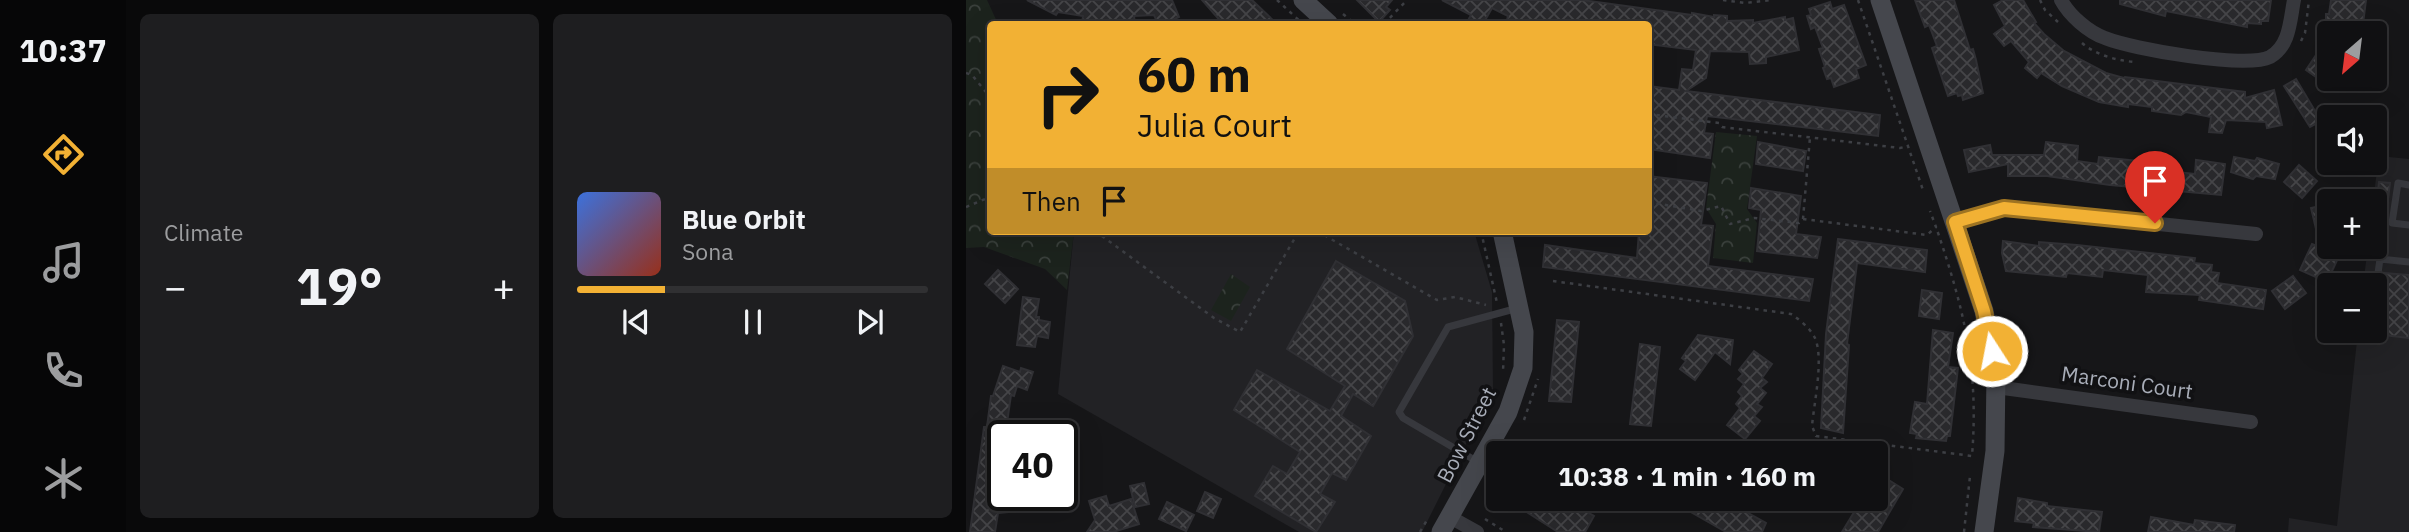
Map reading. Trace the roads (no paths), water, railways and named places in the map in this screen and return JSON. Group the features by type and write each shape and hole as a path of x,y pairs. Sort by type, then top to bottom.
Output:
{"street":[{"path":"1303,0 1326,21"},
{"path":"1880,0 1984,311 1996,371 1995,451 1984,532"},
{"path":"2061,0 2067,12 2103,38 2158,51 2247,62 2269,57 2284,44 2294,0"},
{"path":"1955,222 2004,208 2256,234"},
{"name":"Bow Street","path":"1441,520 1479,463 1508,412 1523,368 1524,332 1503,235"},
{"name":"Marconi Court","path":"1996,387 2251,422"},
{"path":"1441,520 1477,532"}],"lane":[{"path":"2409,184 2398,183 2392,223 2409,225"},
{"path":"2378,273 2380,259 2409,262"},
{"path":"1479,463 1403,418 1399,412 1448,327 1518,308"}]}
